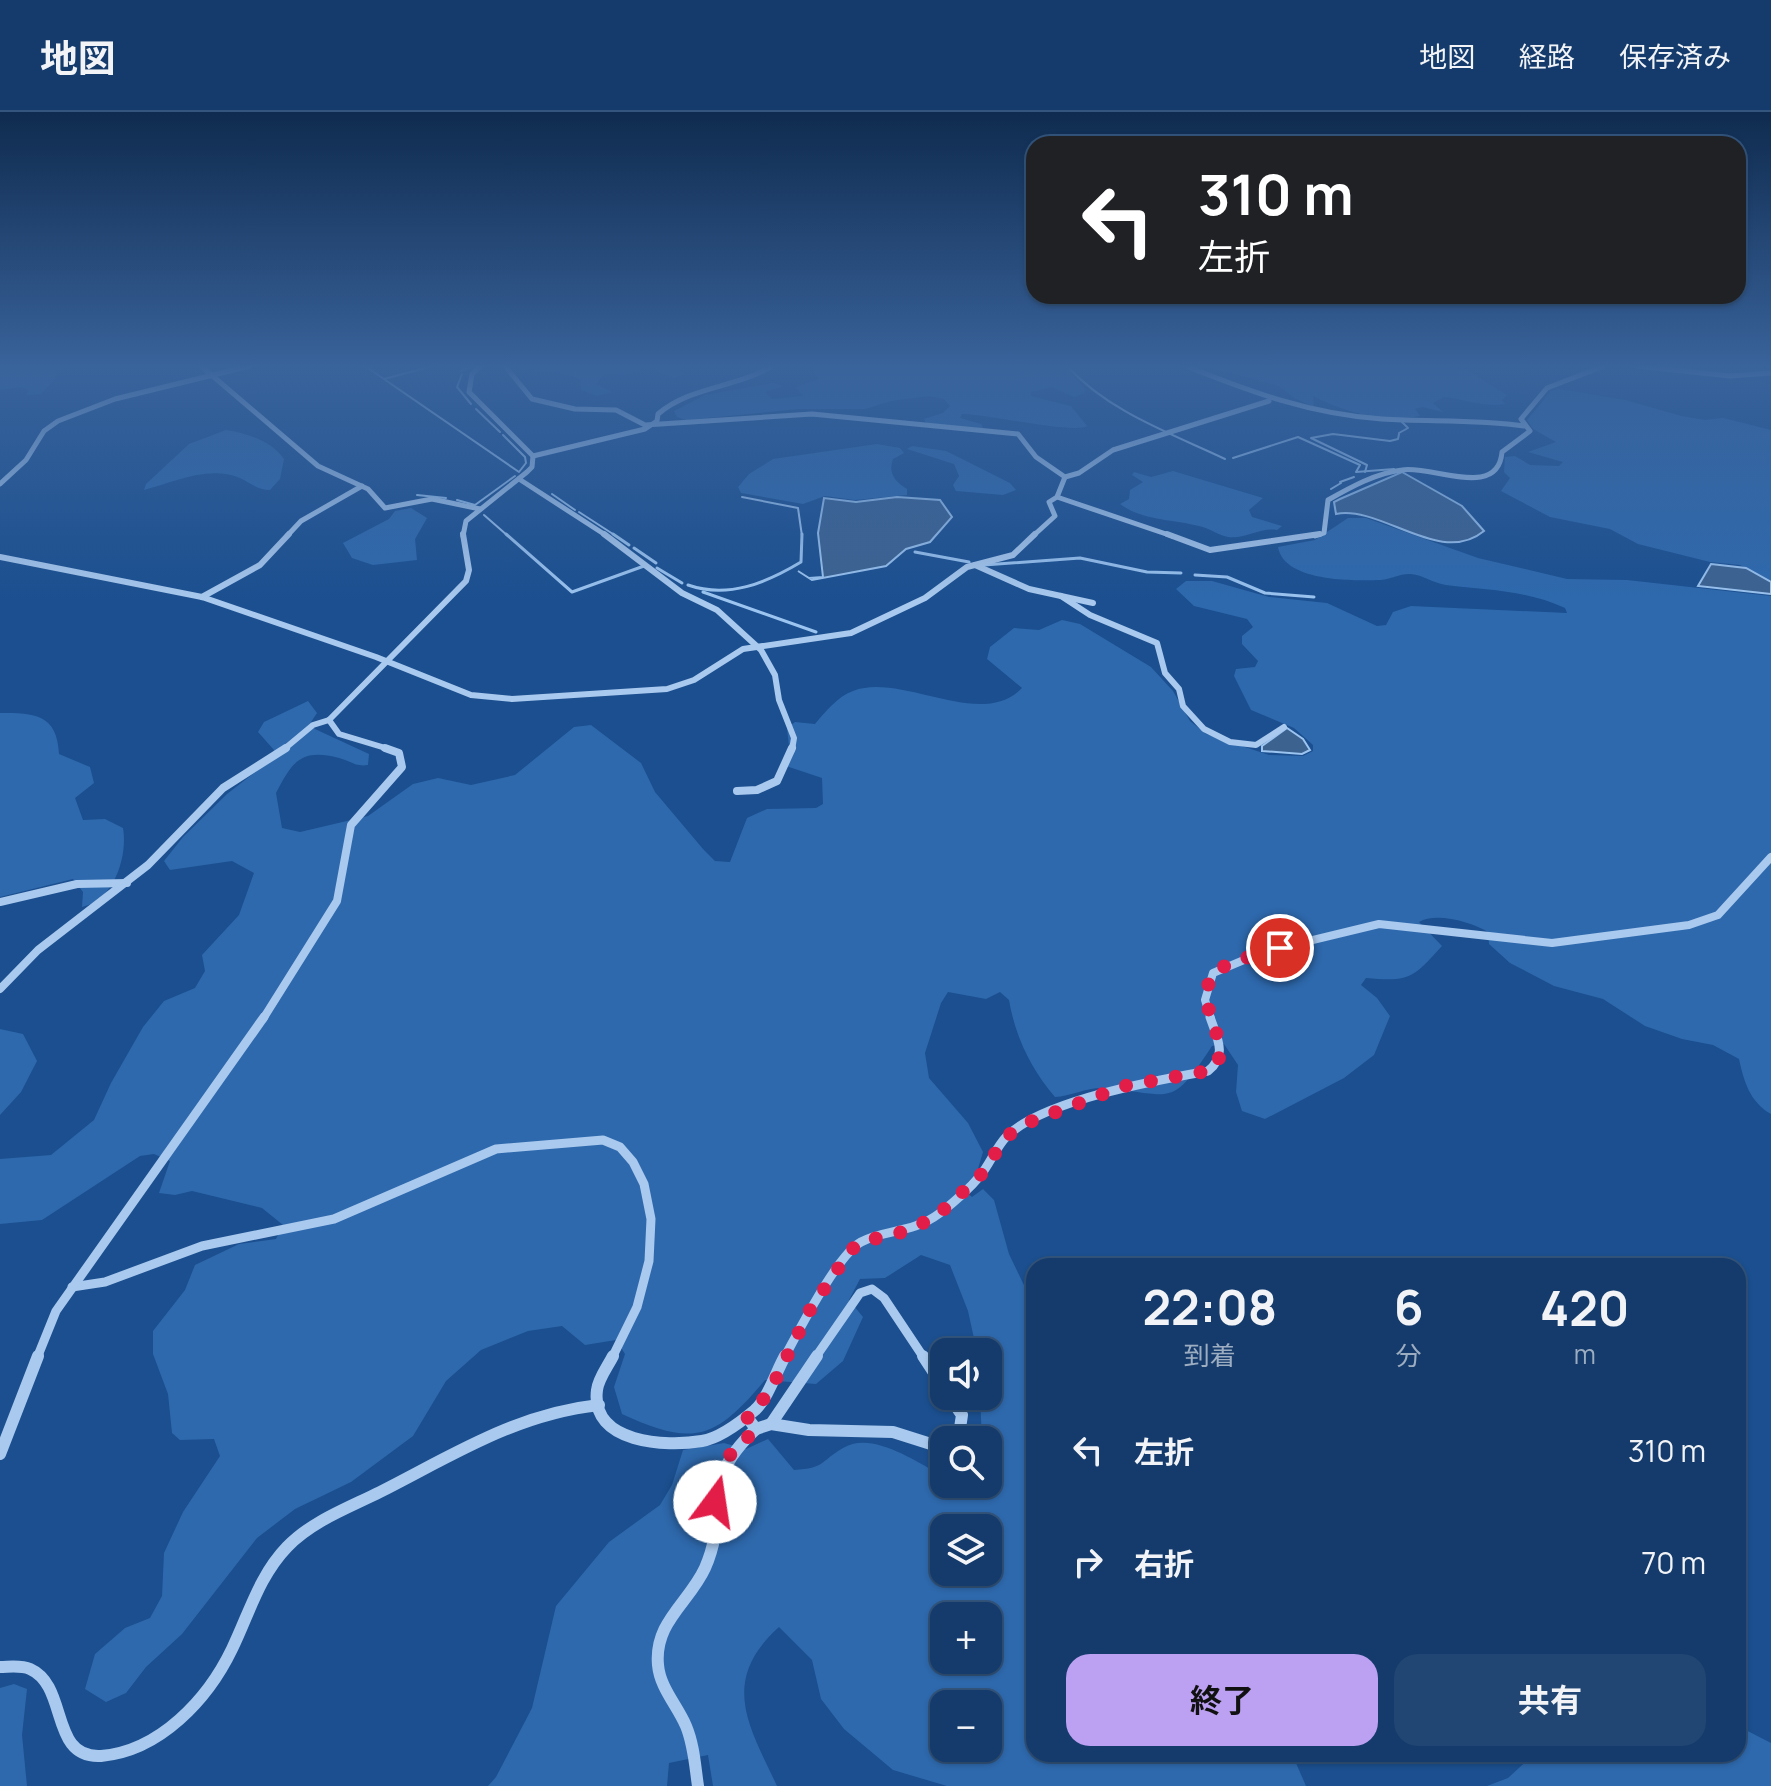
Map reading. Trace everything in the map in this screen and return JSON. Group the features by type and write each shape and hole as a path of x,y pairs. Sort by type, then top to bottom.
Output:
{"street":[{"path":"0,484 26,460 36,444"},
{"path":"292,444 318,466 362,486 385,508 432,499 480,509"},
{"path":"521,444 533,456"},
{"path":"533,456 580,444"},
{"path":"1026,444 1036,457 1065,477 1087,471 1106,453 1134,444"},
{"path":"1057,497 1210,550 1286,542 1324,533 1328,500 1396,470 1415,468 1480,477 1494,475 1500,469 1502,452 1513,444"},
{"path":"0,989 38,950 127,883 243,772 287,747 313,725 329,720 466,581 469,570 462,528 480,509 532,467 533,456"},
{"path":"0,557 202,597 488,699 650,692 681,686 735,652 851,633 925,598 974,564 1018,551 1052,520 1055,511 1049,502 1057,497 1065,477"},
{"path":"519,479 634,554 682,593 717,610 758,646 775,675 779,700 794,738 790,759 777,781 757,790 737,791"},
{"path":"202,597 260,565 301,521 362,486"},
{"path":"974,564 1029,589 1093,603"},
{"path":"1061,596 1074,608 1169,648"},
{"path":"1157,643 1165,673 1179,689 1183,706 1204,729 1230,742 1256,745 1284,727"},
{"path":"0,1454 56,1311 252,1035 329,916 337,901 351,825 402,767 399,753 344,737 335,732 329,720"},
{"path":"72,1287 105,1282 202,1246 334,1219 496,1149 603,1140 620,1147 633,1162 644,1184 651,1219 649,1261 637,1307 597,1389 599,1405 608,1423 621,1435 645,1442 702,1441 747,1417 769,1393 810,1310 850,1251 861,1242 911,1230 940,1213 980,1176 1007,1136 1027,1123 1095,1095 1149,1081 1208,1071 1218,1063 1221,1051 1205,1000 1213,973 1232,962 1346,929 1379,924 1402,923 1552,943 1596,940 1689,925 1718,915 1771,857"},
{"path":"0,902 77,884 127,883"},
{"path":"771,1424 860,1293 872,1289 884,1298 930,1367"},
{"path":"0,1667 29,1668 44,1678 65,1739 79,1754 96,1757 133,1750 165,1730 199,1702 226,1662 267,1572 288,1546 322,1520 509,1422 599,1405"},
{"path":"747,1417 756,1429"},
{"path":"698,1786 688,1730 663,1688 659,1643 665,1620 692,1589 708,1559 715,1502 726,1459 756,1429 771,1424 809,1430 893,1432 930,1444"}],"shaded area":[{"path":"189,444 268,444 284,459 280,479 270,490 258,488 228,474 216,473 192,476 144,490 146,484"},
{"path":"876,444 900,448 904,453 893,459 891,469 896,480 907,489 907,495 855,500 825,496 803,504 741,493 738,487 749,474 773,459"},
{"path":"1550,444 1771,444 1771,581 1740,565 1710,562 1638,544 1610,529 1550,517 1501,491 1510,478 1504,472 1505,457 1515,456 1530,465 1559,466 1563,462 1528,452"},
{"path":"912,446 946,451 1010,483 1016,490 1003,495 956,491 953,485 959,476 954,464 907,449"},
{"path":"1173,471 1263,498 1249,510 1252,517 1282,526 1277,530 1228,537 1203,527 1138,514 1120,504 1129,499 1130,490 1143,482 1132,475 1134,472 1151,477"},
{"path":"1402,472 1462,506 1484,531 1467,540 1449,542 1430,539 1372,518 1336,514 1334,502"},
{"path":"897,497 940,500 952,517 930,542 906,549 886,566 812,580 798,571 809,578 823,577 818,533 824,498 856,502"},
{"path":"411,508 427,518 415,539 417,560 373,565 352,558 343,543 389,519 395,511"},
{"path":"1348,518 1366,518 1478,558 1567,579 1627,580 1771,596 1771,1114 1758,1104 1749,1091 1739,1059 1713,1045 1682,1039 1645,1026 1603,999 1554,986 1510,963 1489,944 1488,932 1454,920 1435,918 1419,922 1442,946 1410,976 1366,978 1361,985 1377,998 1390,1016 1374,1055 1344,1078 1265,1119 1242,1111 1236,1092 1238,1065 1224,1044 1212,1046 1187,1080 1168,1093 1098,1088 1055,1097 1025,1052 1009,1000 1000,992 986,999 948,992 941,1003 925,1053 929,1078 968,1123 983,1152 977,1172 962,1189 972,1197 983,1189 994,1200 1009,1254 1026,1289 1026,1762 1296,1762 1306,1786 947,1786 893,1770 844,1729 821,1699 812,1660 779,1627 749,1666 745,1685 745,1704 750,1724 777,1786 713,1786 708,1755 669,1763 667,1786 488,1786 496,1777 532,1708 556,1606 609,1542 660,1505 672,1485 683,1450 724,1443 746,1449 768,1439 794,1470 817,1466 843,1448 866,1443 891,1449 930,1469 930,1498 1002,1498 1002,1426 981,1426 981,1410 1002,1410 1002,1338 974,1338 968,1311 950,1265 921,1255 885,1278 860,1279 849,1300 863,1317 843,1361 816,1384 765,1380 732,1415 717,1426 701,1432 685,1434 667,1431 622,1414 614,1387 625,1354 616,1340 585,1345 562,1326 528,1331 481,1350 446,1381 413,1436 351,1482 295,1509 257,1538 182,1634 146,1667 126,1693 106,1702 85,1689 95,1654 125,1628 150,1618 162,1596 164,1553 183,1512 220,1456 214,1439 180,1440 172,1433 168,1394 153,1354 153,1331 185,1290 195,1265 239,1244 276,1239 283,1225 262,1208 192,1191 175,1195 159,1193 170,1161 154,1154 140,1156 42,1220 0,1224 0,1159 51,1155 94,1120 143,1027 164,1001 195,988 205,971 202,955 239,915 254,873 232,861 170,870 164,861 183,837 227,794 271,760 274,750 258,732 264,722 308,701 317,713 311,722 315,729 369,754 368,765 326,755 299,760 287,773 276,793 282,828 300,832 368,816 413,784 438,778 471,785 515,775 574,727 591,725 641,763 655,792 715,861 730,862 747,818 767,809 816,808 823,804 822,778 783,765 789,746 787,728 795,722 815,724 842,697 873,687 963,703 985,704 1005,700 1022,688 987,659 990,647 1014,628 1039,630 1062,620 1080,624 1151,667 1173,691 1190,721 1206,734 1269,755 1303,756 1313,751 1313,745 1294,728 1251,710 1234,676 1236,669 1255,667 1258,661 1242,644 1242,636 1253,627 1247,619 1194,606 1176,589 1186,581 1212,581 1269,597 1327,603 1377,626 1386,625 1393,612 1411,606 1567,613 1565,608 1536,598 1446,585 1411,574 1381,580 1322,577 1293,567 1283,559 1278,547 1315,540"},
{"path":"1711,564 1746,568 1771,582 1771,594 1698,586"},
{"path":"0,713 34,715 49,723 59,754 90,767 94,783 75,798 83,820 105,819 123,828 121,864 110,887 93,903 82,907 83,892 73,879 0,897"},
{"path":"1287,728 1303,739 1310,750 1302,754 1262,751 1262,746"},
{"path":"0,1029 23,1034 37,1061 21,1092 0,1115"},
{"path":"14,1684 27,1689 22,1735 27,1786 0,1786 0,1688"},
{"path":"1746,1730 1771,1743 1771,1786 1487,1786 1508,1778 1525,1762 1746,1762"}],"waterway":[{"path":"478,444 519,472 526,463 525,457 512,444"},
{"path":"1193,444 1225,459"},
{"path":"1233,458 1276,444"},
{"path":"1314,444 1360,465 1356,472 1365,471"},
{"path":"1324,444 1367,465 1365,471"},
{"path":"1365,471 1394,469"},
{"path":"457,500 475,505 515,476"},
{"path":"1340,482 1354,477"},
{"path":"1331,489 1341,483"},
{"path":"552,494 575,510"},
{"path":"417,495 446,498"},
{"path":"742,497 798,508 802,536"},
{"path":"579,512 614,535"},
{"path":"484,515 508,536"},
{"path":"506,534 572,592 644,566"},
{"path":"614,535 629,545"},
{"path":"688,585 703,589 732,589 774,576 801,562 802,536"},
{"path":"634,548 656,563"},
{"path":"915,552 969,562"},
{"path":"984,565 1080,558 1147,572 1181,573"},
{"path":"657,568 682,583"},
{"path":"1195,575 1227,577 1265,593 1314,597"},
{"path":"703,592 816,632"}],"route":[{"path":"715,1502 726,1459 739,1442 756,1429 747,1417 769,1393 810,1310 850,1251 861,1242 911,1230 940,1213 980,1176 1007,1136 1027,1123 1124,1086 1208,1071 1218,1063 1221,1051 1205,1000 1207,984 1213,973 1232,962 1280,948"}]}
